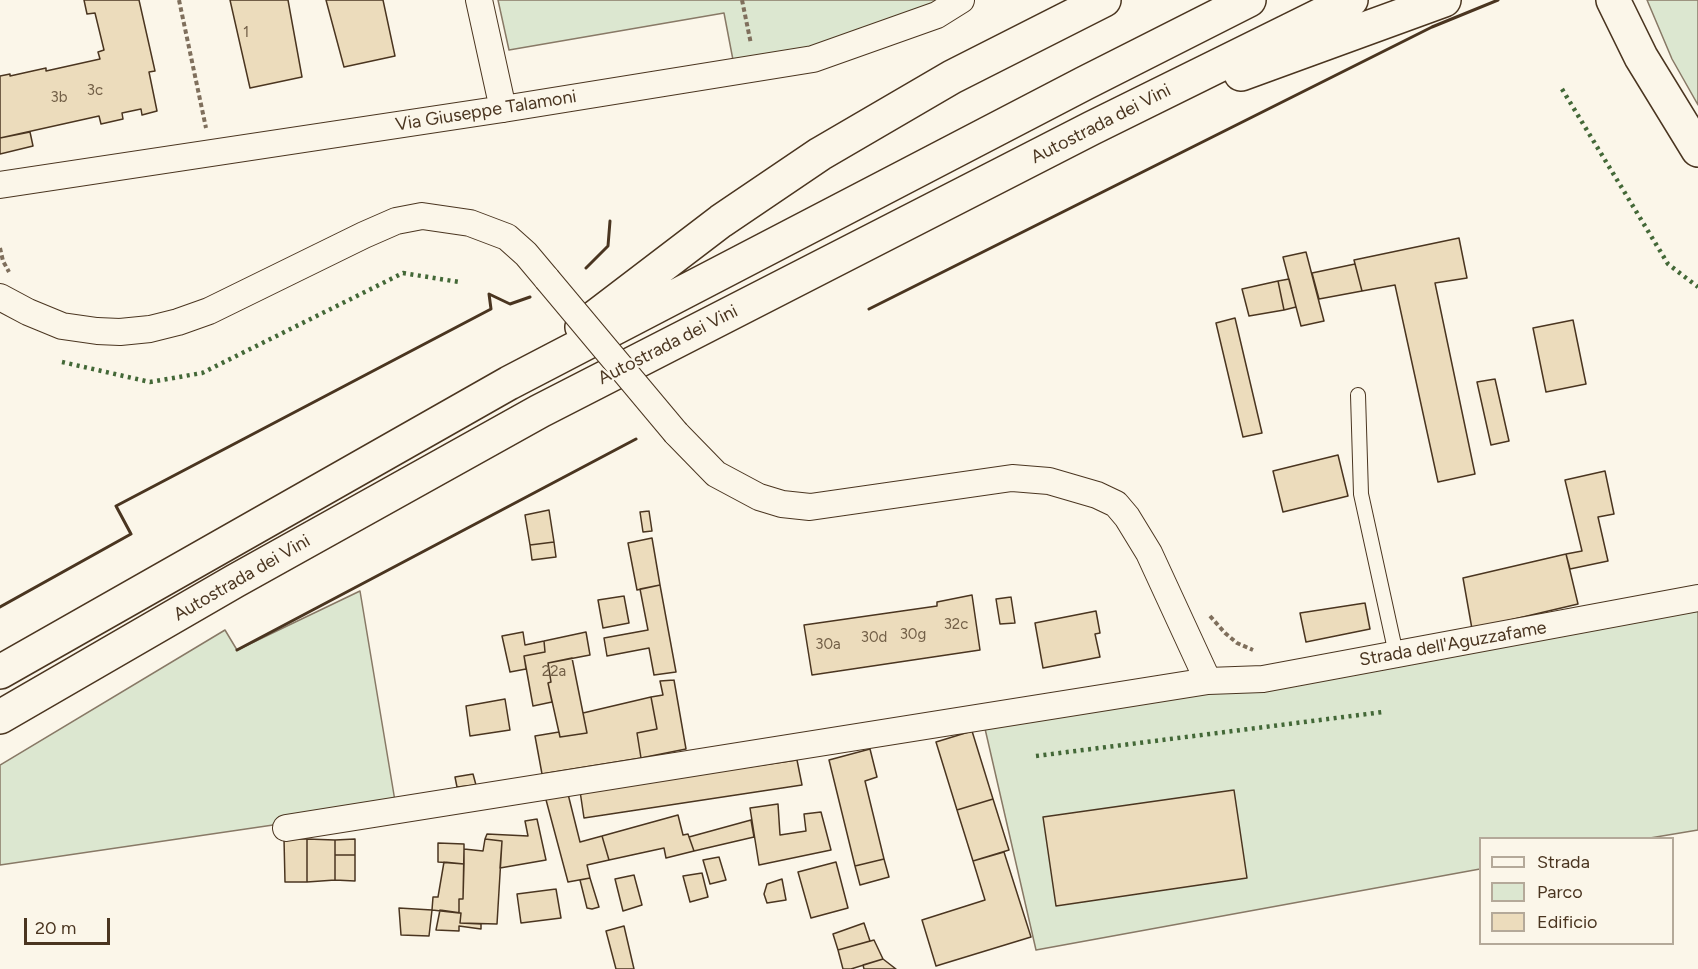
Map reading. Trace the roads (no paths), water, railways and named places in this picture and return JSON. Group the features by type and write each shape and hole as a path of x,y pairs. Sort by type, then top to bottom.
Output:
{"highway":[{"path":"509,383 721,221 820,154 952,77 1104,0"},
{"path":"0,672 509,383 1249,0"},
{"name":"Autostrada dei Vini","path":"0,717 235,581 540,411 1092,128 1351,0"},
{"path":"1092,128 1444,0"},
{"path":"1613,0 1641,57 1698,150"}],"street":[{"path":"479,0 503,109"},
{"name":"Via Giuseppe Talamoni","path":"0,184 503,109 813,59 936,15 961,0"},
{"path":"0,297 62,326 120,332 150,329 209,311 396,221 422,216 470,223 507,237 526,255 676,433 716,474 751,493 782,504 810,507 1012,478 1049,481 1098,495 1116,504 1127,517 1149,553 1208,681"},
{"name":"Strada dell'Aguzzafame","path":"286,828 1208,681 1263,679 1698,598"}],"lane":[{"path":"1358,395 1361,494 1396,654"}]}
